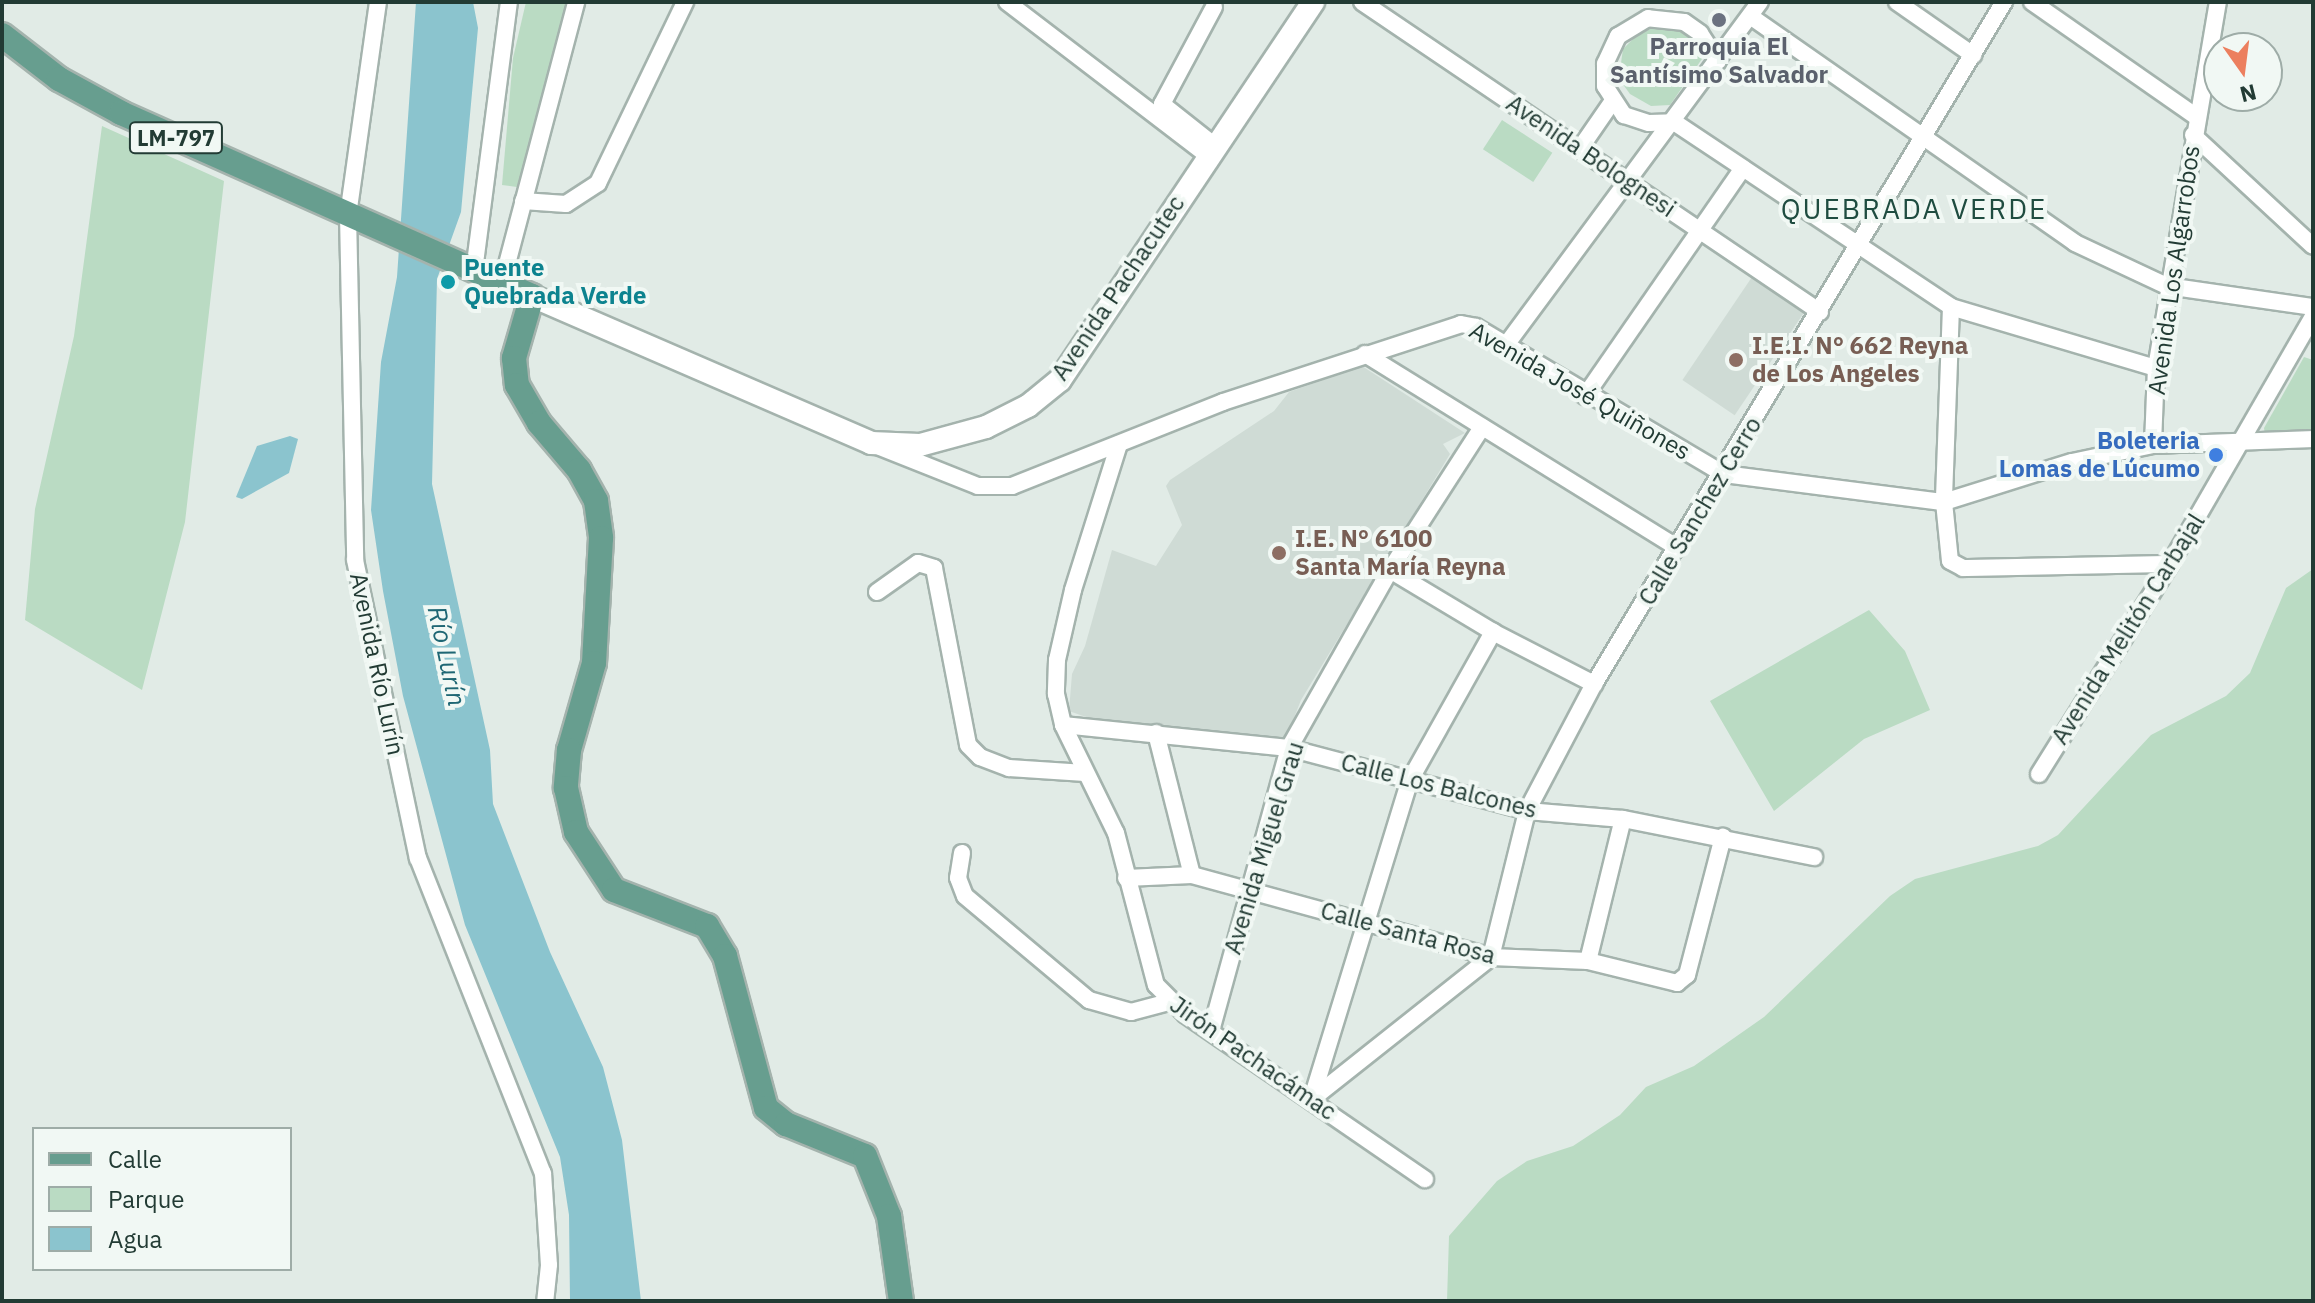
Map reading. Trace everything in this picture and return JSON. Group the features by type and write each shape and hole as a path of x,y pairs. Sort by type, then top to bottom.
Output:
{"main road":[{"name":"Avenida Pachacutec","path":"532,296 871,443 920,445 956,437 1028,406 1060,380 1211,150 1313,2"},
{"name":"LM-797","path":"2,35 88,96 532,296"},
{"path":"532,296 514,358 517,385 596,501 601,538 594,663 569,750 566,788 576,832 614,890 707,926 725,956 766,1108 786,1124 865,1156 889,1216 901,1301"}],"street":[{"name":"Avenida Río Lurín","path":"378,2 355,218 355,560 418,858 543,1173 549,1265 545,1301"},
{"path":"467,268 509,2"},
{"path":"502,283 576,2"},
{"path":"523,201 566,204 593,189 685,2"},
{"path":"1007,2 1211,150"},
{"name":"Avenida Bolognesi","path":"1362,2 1581,147 1820,312"},
{"path":"1897,2 1973,55"},
{"name":"Calle Sanchez Cerro","path":"1491,957 1527,811 1594,684 1724,474 2004,2"},
{"path":"2032,2 2197,117"},
{"name":"Avenida Los Algarrobos","path":"2153,445 2156,368 2167,286 2218,2"},
{"path":"1506,345 1629,183 1757,6 1925,138 2075,243 2167,286 2313,307"},
{"path":"1211,150 1162,104 1214,7"},
{"path":"1718,61 1700,33 1684,22 1648,10 1618,36 1608,51 1605,86 1612,102 1636,121 1674,122 1858,248 1951,307 2156,368"},
{"path":"1581,147 1612,102"},
{"path":"2193,135 2313,246"},
{"path":"1585,396 1743,168"},
{"path":"1951,307 1944,502 1950,561 1963,568 2170,564"},
{"name":"Avenida Melitón Carbajal","path":"2039,774 2170,564 2296,351 2313,316"},
{"name":"Avenida José Quiñones","path":"871,443 959,480 993,488 1012,486 1365,354 1461,324 1506,345 1585,396 1724,474 1944,502 2072,462 2153,445 2313,439"},
{"path":"2296,351 2313,355"},
{"path":"1365,354 1678,548"},
{"name":"Avenida Miguel Grau","path":"1211,1031 1289,748 1390,570 1482,427"},
{"name":"Jirón Pachacámac","path":"1119,444 1057,660 1056,694 1063,725 1116,833 1156,985 1169,1002 1425,1179"},
{"path":"877,592 918,563 934,568 968,745 980,757 1009,768 1085,773"},
{"path":"1390,570 1493,632 1594,684"},
{"path":"1312,1099 1410,780 1493,632"},
{"name":"Calle Los Balcones","path":"1063,725 1289,748 1527,811 1623,819 1814,857"},
{"path":"1156,733 1192,875"},
{"path":"1588,961 1623,819"},
{"name":"Calle Santa Rosa","path":"1126,878 1192,875 1491,957 1588,961 1677,983 1687,975 1723,837"},
{"path":"962,853 958,878 965,896 1089,1000 1131,1012 1169,1002"},
{"path":"1312,1099 1491,957"}],"shaded area":[{"name":"I.E.I. N° 662 Reyna de Los Angeles","path":"1754,274 1806,309 1735,415 1682,380"},
{"name":"I.E. N° 6100 Santa María Reyna","path":"1362,366 1465,433 1443,444 1450,454 1301,700 1286,738 1089,718 1069,711 1072,674 1085,646 1112,550 1156,566 1182,525 1166,486 1170,480 1274,411 1289,392"}],"green space":[{"path":"526,2 570,2 517,187 502,185 513,58"},
{"path":"1664,23 1693,35 1704,56 1670,105 1651,106 1630,94 1622,83 1623,49 1637,35"},
{"path":"1502,120 1552,153 1533,182 1483,149"},
{"path":"102,126 224,181 185,522 142,690 25,620 35,509 74,336"},
{"path":"2304,357 2313,360 2313,432 2265,435 2264,428"},
{"path":"2313,569 2313,1301 1447,1301 1449,1236 1497,1181 1527,1161 1573,1146 1620,1115 1646,1087 1694,1066 1764,1017 1890,896 1915,879 2038,846 2058,835 2151,735 2226,696 2250,673 2286,588"},
{"path":"1869,610 1905,651 1930,710 1864,739 1774,811 1710,701"}],"water":[{"name":"Río Lurín","path":"416,2 473,2 478,28 461,212 437,279 432,484 490,750 493,804 550,952 603,1067 622,1140 641,1301 570,1301 569,1215 560,1157 465,925 403,696 383,591 371,510 381,362 397,277"},
{"path":"290,436 298,439 289,473 242,499 236,497 257,446"}],"place":[{"name":"Parroquia El Santísimo Salvador","path":"1719,20"},
{"name":"Puente Quebrada Verde","path":"448,282"},
{"name":"I.E.I. N° 662 Reyna de Los Angeles","path":"1736,360"},
{"name":"Boleteria Lomas de Lúcumo","path":"2216,455"},
{"name":"I.E. N° 6100 Santa María Reyna","path":"1279,553"}],"district":[{"name":"QUEBRADA VERDE","path":"1914,209"}]}
